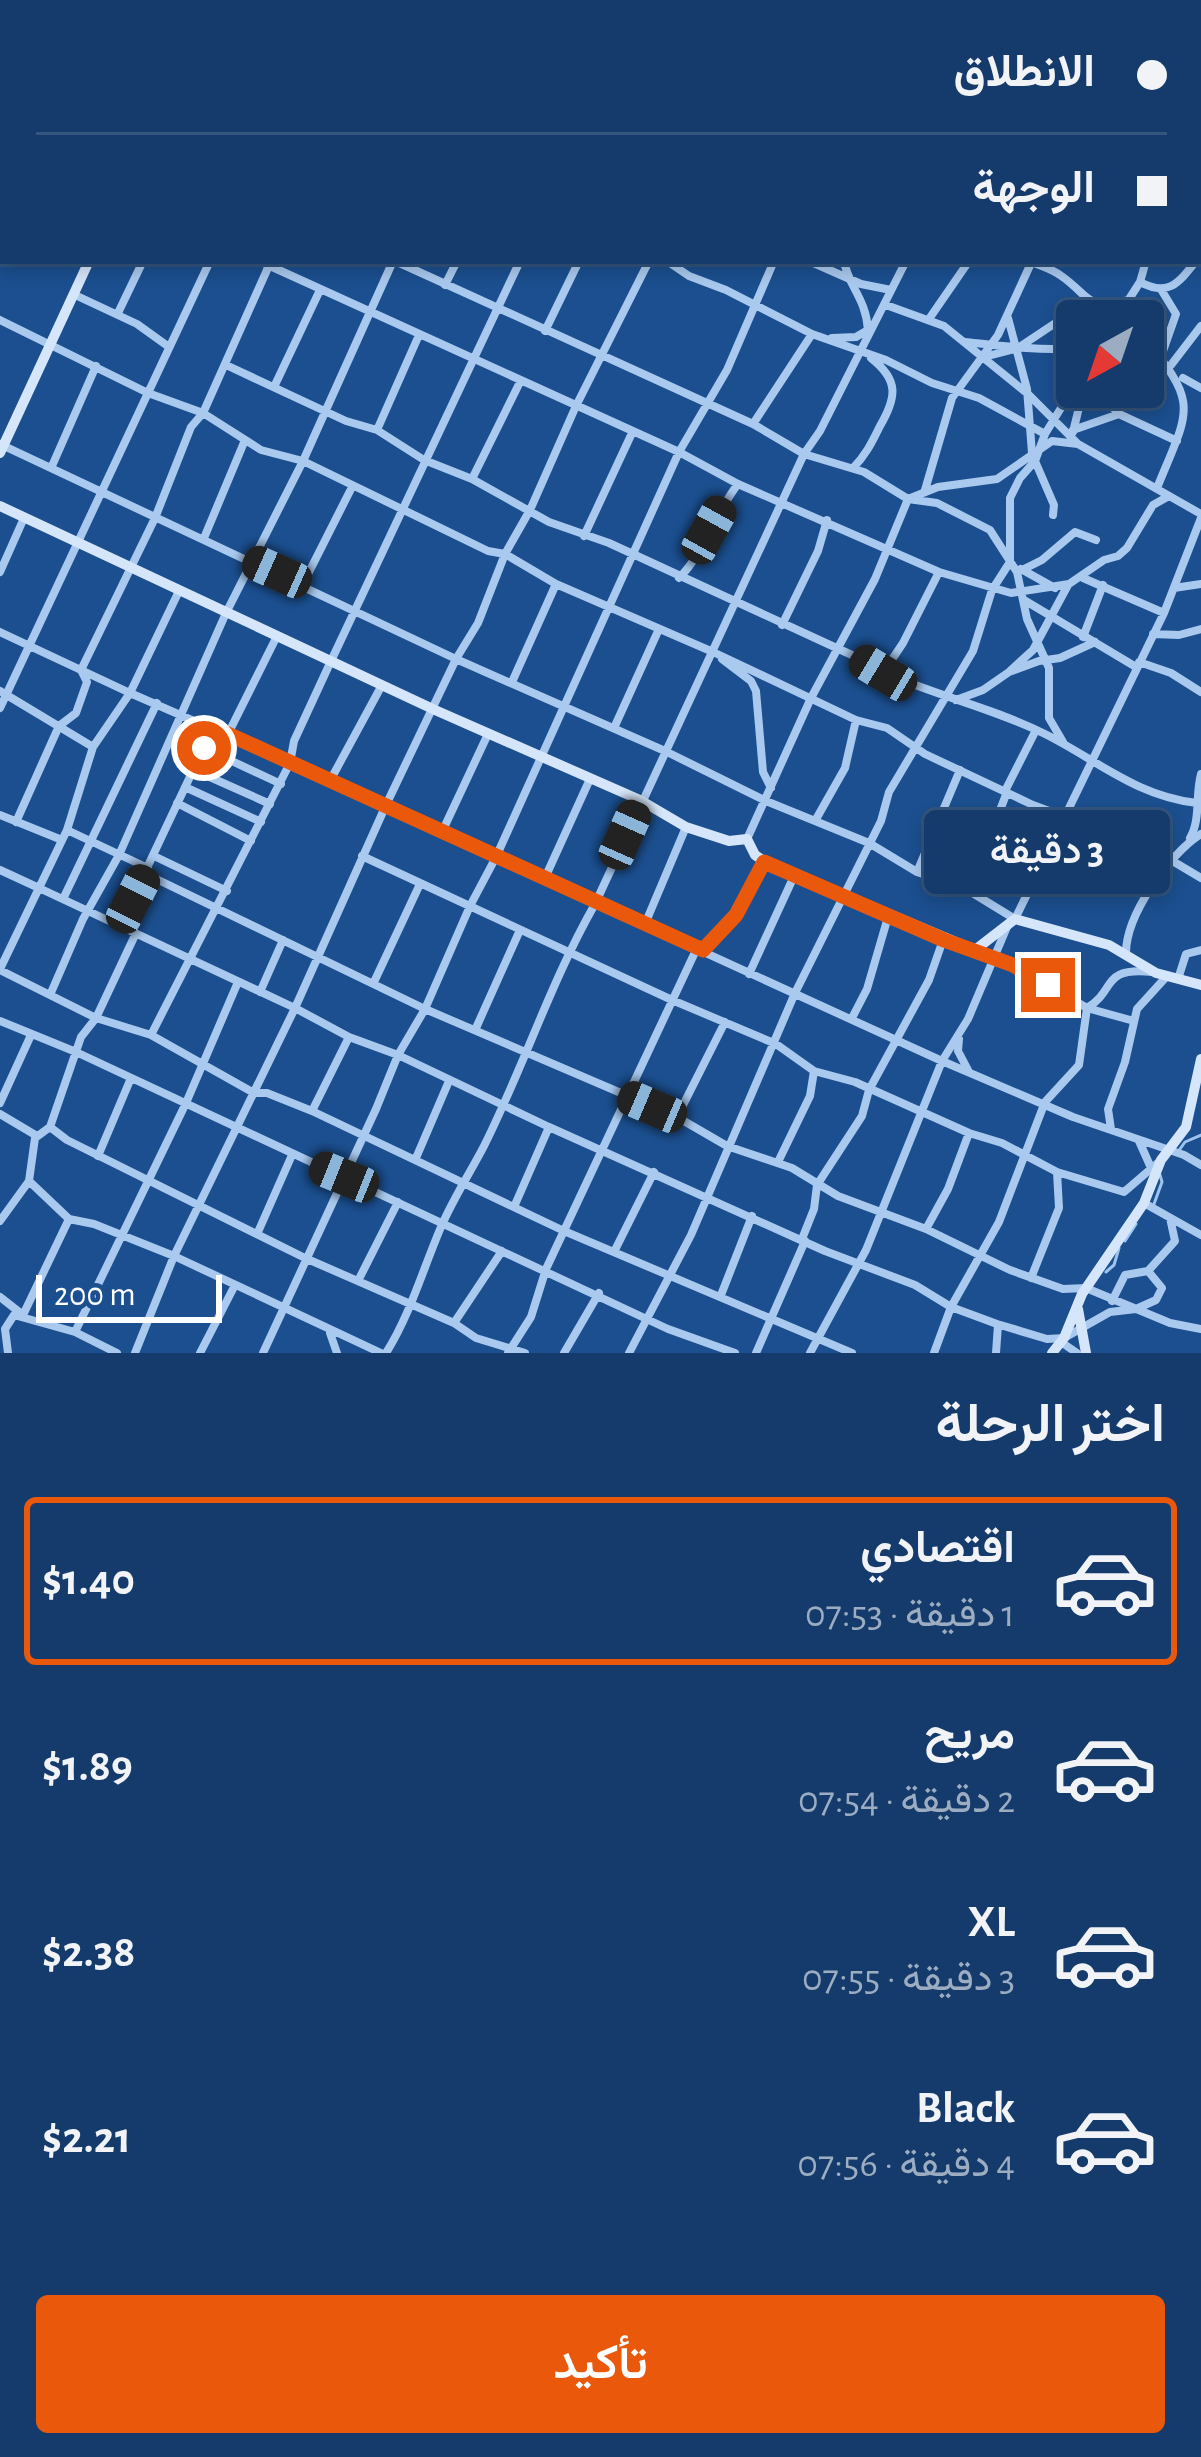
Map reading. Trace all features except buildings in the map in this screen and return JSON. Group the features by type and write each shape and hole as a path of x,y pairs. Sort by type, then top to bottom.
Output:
{"street":[{"path":"88,264 1,447 52,466 766,801 869,843 917,872 969,891 1011,923 1126,953 1167,976"},
{"path":"118,313 142,264"},
{"path":"0,708 3,692 209,264"},
{"path":"81,670 155,518 191,428 226,365 266,264"},
{"path":"268,264 679,452 738,484 939,572 992,590 1021,596 1082,578 1127,548 1153,505 1168,496"},
{"path":"50,995 393,264"},
{"path":"400,264 753,424 804,454 853,468 908,499 937,503 990,530 1010,562 1046,660 1051,682 1049,718 1069,750"},
{"path":"445,285 456,264"},
{"path":"151,1035 281,784 294,741 519,264"},
{"path":"545,331 578,264"},
{"path":"135,1353 174,1256 295,1008 386,805 478,623 505,554 647,264"},
{"path":"671,264 812,334 979,398 1045,439 1078,444"},
{"path":"263,1353 398,1054 425,1009 542,758 679,452 728,370 773,264"},
{"path":"816,264 891,290"},
{"path":"845,264 867,312 868,330"},
{"path":"29,1181 69,1219 174,1256 234,1288 383,1353 405,1318 442,1224 484,1145 568,952 595,904 804,454 904,264"},
{"path":"929,320 967,264"},
{"path":"925,491 933,451 956,392 994,342 1031,264"},
{"path":"1039,264 1057,272 1085,300"},
{"path":"1129,300 1145,264"},
{"path":"1162,291 1178,284 1196,264"},
{"path":"1140,282 1162,291 1176,314 1164,344"},
{"path":"274,387 320,290"},
{"path":"75,295 118,313 169,347"},
{"path":"810,1353 858,1263 942,1061 959,1036 1164,613 1201,519 1078,444 1028,394 964,342 929,320 886,305"},
{"path":"1008,316 1028,394 1034,457 1054,505 1053,515"},
{"path":"0,320 148,393 203,413 274,456 303,461 488,551 505,554 556,584 856,720 887,728 1006,792 1063,818 1126,838 1201,878"},
{"path":"983,357 1018,348 1056,323"},
{"path":"1172,365 1201,326"},
{"path":"824,338 856,337 868,330"},
{"path":"753,424 812,334"},
{"path":"376,430 419,335"},
{"path":"964,342 1056,348"},
{"path":"853,468 874,442 895,398 889,373 860,350"},
{"path":"1157,488 1191,419 1181,377 1164,358"},
{"path":"226,365 376,430 424,460 883,673 1036,730 1138,788 1197,803"},
{"path":"52,466 96,367"},
{"path":"1181,377 1201,388"},
{"path":"472,479 521,380"},
{"path":"629,1353 707,1198 795,993 881,821 890,792 915,746 950,699 973,651 992,590 1010,562 1010,498 1065,408"},
{"path":"1078,408 1073,430 1078,444"},
{"path":"1112,408 1177,442"},
{"path":"1073,430 1119,414"},
{"path":"584,536 632,433"},
{"path":"204,538 246,440"},
{"path":"746,839 811,698 875,578 908,499 925,491 997,479 1034,457"},
{"path":"680,578 738,484"},
{"path":"303,584 352,487"},
{"path":"0,506 435,710 640,800 686,827 729,841 746,839"},
{"path":"0,572 24,518"},
{"path":"782,625 818,551 827,520"},
{"path":"1022,570 1075,532 1096,540"},
{"path":"1010,562 1055,588"},
{"path":"883,673 939,572"},
{"path":"1082,578 1164,613"},
{"path":"512,682 556,584"},
{"path":"1010,673 1037,643 1069,584"},
{"path":"1174,588 1201,584"},
{"path":"1083,637 1103,585"},
{"path":"179,591 130,693 94,748 67,830 0,970 96,1018 151,1035 254,1093 268,1093 312,1111 565,1231 851,1353"},
{"path":"1021,596 1083,637 1137,665 1171,673 1201,692"},
{"path":"614,728 659,629"},
{"path":"1153,634 1179,635 1201,629"},
{"path":"0,632 895,1040 1138,1141 1159,1164"},
{"path":"228,734 277,636"},
{"path":"950,699 983,690 1010,673 1094,642"},
{"path":"713,652 751,681 756,692 763,772 772,789"},
{"path":"16,822 59,726 76,713 87,682 81,670"},
{"path":"331,779 382,685"},
{"path":"3,692 94,748"},
{"path":"63,899 157,704"},
{"path":"815,820 845,768 856,720"},
{"path":"120,925 213,728"},
{"path":"969,891 1006,792 1036,730"},
{"path":"442,832 488,734"},
{"path":"204,748 281,784"},
{"path":"194,770 270,804"},
{"path":"917,872 960,770"},
{"path":"1126,953 1144,899 1196,829 1201,774"},
{"path":"544,880 590,778"},
{"path":"185,787 261,822"},
{"path":"177,803 251,841"},
{"path":"0,815 62,840"},
{"path":"645,924 686,827"},
{"path":"67,830 425,1009 676,1117 727,1146 778,1162 817,1185 1031,1278 1063,1288 1086,1288 1201,1330"},
{"path":"1186,844 1201,834"},
{"path":"746,839 764,862 1013,965 1087,1008 1134,1022"},
{"path":"154,856 227,892"},
{"path":"362,856 776,1044 814,1071 1002,1143 1057,1172 1124,1192 1159,1164 1201,1165"},
{"path":"510,1351 531,1317 546,1269 672,1000 700,949 736,915 764,862"},
{"path":"0,870 349,1036 398,1054 707,1198 915,1285 951,1307 1062,1340 1082,1353"},
{"path":"749,974 795,874"},
{"path":"374,982 420,884"},
{"path":"852,1018 867,989 888,916"},
{"path":"975,950 1011,923"},
{"path":"476,1028 520,930"},
{"path":"0,1221 29,1181 37,1136 50,1127 81,1037 96,1018 136,933"},
{"path":"260,992 283,940"},
{"path":"756,1353 804,1240 817,1185 862,1116 869,1090 929,980 944,940"},
{"path":"1112,1130 1108,1109 1137,1010 1186,954 1201,950"},
{"path":"1087,1008 1117,975 1167,976 1201,985"},
{"path":"75,1332 186,1103 238,982"},
{"path":"934,1353 951,1307 982,1254 1045,1102 1079,1065 1087,1008"},
{"path":"0,1021 237,1126 668,1329 735,1353"},
{"path":"676,1117 725,1022"},
{"path":"0,1102 31,1035"},
{"path":"312,1111 349,1036"},
{"path":"959,1036 958,1051 969,1071"},
{"path":"1052,1353 1086,1288 1144,1203 1159,1164 1186,1126 1201,1058"},
{"path":"778,1162 810,1096 814,1071"},
{"path":"98,1156 131,1078"},
{"path":"416,1158 449,1081"},
{"path":"0,1114 37,1136"},
{"path":"50,1127 98,1156 305,1258 454,1323 476,1338 525,1353"},
{"path":"514,1207 549,1127"},
{"path":"926,1229 948,1189 969,1133"},
{"path":"1138,1141 1159,1164"},
{"path":"258,1232 292,1155"},
{"path":"615,1250 654,1172"},
{"path":"1031,1278 1059,1208 1057,1172"},
{"path":"359,1280 398,1202"},
{"path":"1144,1203 1201,1235"},
{"path":"721,1295 752,1216"},
{"path":"1112,1300 1125,1276 1148,1270 1175,1240 1170,1218"},
{"path":"8,1353 5,1329 18,1315 69,1219"},
{"path":"454,1323 502,1251"},
{"path":"1062,1340 1110,1312 1136,1309 1163,1292 1148,1270"},
{"path":"200,1353 234,1288"},
{"path":"1063,1288 1078,1305 1082,1353"},
{"path":"564,1353 599,1293"},
{"path":"0,1297 18,1315"},
{"path":"0,1316 18,1315 75,1332 117,1353"},
{"path":"1184,1325 1201,1316"},
{"path":"995,1353 998,1324"},
{"path":"330,1332 338,1353"},
{"path":"701,1353 711,1342"}],"waterway":[{"path":"1180,1149 1201,1135"},
{"path":"1154,1204 1160,1175"},
{"path":"1125,1241 1136,1224"},
{"path":"1106,1272 1114,1265 1119,1248"}],"route":[{"path":"204,748 213,728 228,734 703,950 736,915 764,862 1013,965 1048,985"}]}
